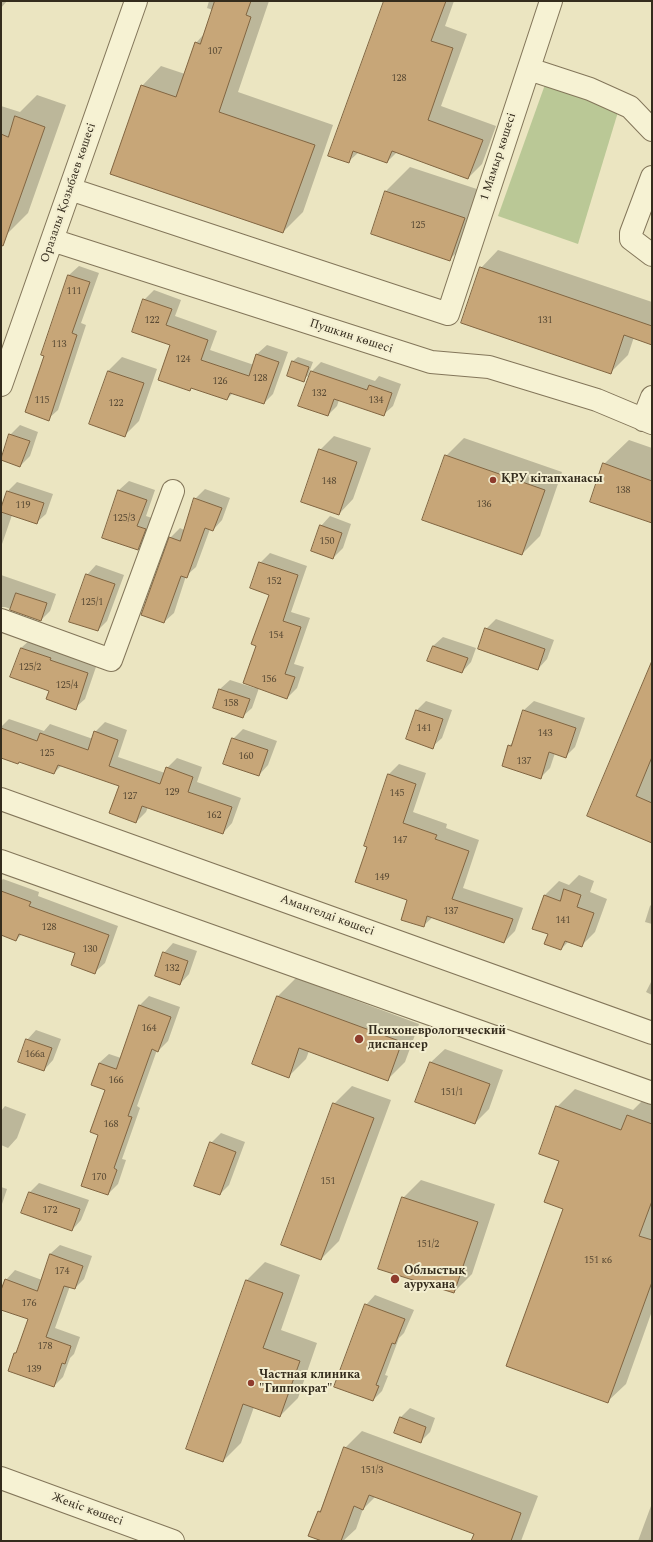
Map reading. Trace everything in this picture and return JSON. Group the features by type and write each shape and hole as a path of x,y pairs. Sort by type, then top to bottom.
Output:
{"street":[{"name":"Оразалы Қозыбаев көшесі","path":"1,385 136,1"},
{"name":"1 Мамыр көшесі","path":"70,189 448,314 551,1"},
{"path":"529,68 590,89 630,108 652,130"},
{"path":"652,177 631,233 631,239 652,255"},
{"name":"Пушкин көшесі","path":"52,240 432,362 489,367 597,400 647,422"},
{"path":"647,422 652,397"},
{"path":"1,620 112,660 173,491"},
{"name":"Амангелді көшесі","path":"1,799 652,1033"},
{"path":"1,861 652,1093"},
{"name":"Жеңіс көшесі","path":"1,1478 173,1541"}],"green space":[{"path":"547,79 618,112 578,244 498,216"}],"building":[{"path":"215,1 251,1 246,15 251,17 219,112 315,145 283,233 110,174 141,85 176,97 195,42 200,44"},
{"path":"384,1 446,1 431,41 453,48 428,120 483,140 468,179 392,151 387,163 353,151 349,163 328,156"},
{"path":"15,116 45,127 3,246 1,245 1,134 8,137"},
{"path":"385,191 465,218 450,261 371,234"},
{"path":"480,267 652,326 652,345 624,335 611,374 461,323"},
{"path":"68,275 90,282 72,333 77,335 49,421 25,412 44,356 41,355"},
{"path":"143,299 172,309 166,325 208,340 201,360 249,376 256,354 279,362 264,404 230,393 227,400 191,388 190,391 158,380 170,345 132,332"},
{"path":"292,361 309,367 304,382 287,376"},
{"path":"108,371 144,383 125,437 89,424"},
{"path":"311,371 367,390 369,385 392,393 384,416 334,399 328,416 298,406"},
{"path":"9,434 30,441 20,467 1,460"},
{"path":"319,449 357,462 339,515 301,502"},
{"path":"445,455 545,490 522,555 422,520"},
{"path":"603,463 652,481 652,523 590,502"},
{"path":"118,490 147,500 137,526 146,529 138,550 102,538"},
{"path":"7,491 44,503 37,524 1,512"},
{"path":"194,498 222,508 213,531 205,528 187,578 181,576 164,623 141,615 169,537 180,541"},
{"path":"320,525 342,533 333,559 311,551"},
{"path":"259,562 298,575 283,621 301,627 285,674 295,677 287,699 243,683 256,646 251,644 269,595 250,588"},
{"path":"86,574 115,584 98,631 69,622"},
{"path":"16,593 47,603 41,621 10,610"},
{"path":"485,628 545,649 538,670 478,649"},
{"path":"433,646 468,658 462,673 427,661"},
{"path":"21,648 88,673 76,710 46,699 49,691 10,677"},
{"path":"652,661 652,757 636,796 652,803 652,843 587,816"},
{"path":"219,689 250,699 243,718 213,708"},
{"path":"416,710 443,719 433,749 406,739"},
{"path":"523,710 576,728 566,758 549,752 541,779 502,766 508,745 511,746"},
{"path":"1,728 37,741 40,733 88,750 94,731 118,740 109,766 160,784 166,767 193,777 188,792 232,807 223,834 142,806 136,823 109,813 119,786 58,765 54,774 19,762 18,764 1,758"},
{"path":"232,738 268,750 259,776 223,764"},
{"path":"388,774 416,784 403,823 437,835 435,839 469,851 452,899 513,919 504,943 427,916 424,927 401,920 407,900 355,882 367,847 364,846"},
{"path":"564,889 581,895 577,907 594,913 582,947 565,941 561,950 544,944 548,934 532,929 544,895 560,901"},
{"path":"1,891 31,902 29,906 109,935 95,974 71,965 75,953 19,934 16,941 1,935"},
{"path":"163,952 188,961 180,985 155,976"},
{"name":"Психоневрологический диспансер","path":"277,996 402,1042 388,1081 299,1048 289,1078 252,1064"},
{"path":"139,1005 171,1017 158,1052 152,1049 128,1116 132,1117 114,1168 117,1170 108,1195 81,1186 98,1135 90,1132 105,1090 91,1085 99,1063 116,1069"},
{"path":"26,1039 52,1048 44,1071 18,1062"},
{"path":"430,1062 490,1084 475,1124 415,1102"},
{"path":"333,1103 374,1118 321,1260 281,1245"},
{"path":"556,1106 621,1130 627,1115 652,1124 652,1201 639,1236 652,1240 652,1282 608,1403 506,1366 563,1209 544,1202 559,1161 539,1154"},
{"path":"210,1142 236,1152 220,1195 194,1186"},
{"path":"29,1192 80,1209 72,1231 21,1213"},
{"path":"402,1197 478,1222 454,1293 378,1269"},
{"path":"50,1254 83,1266 75,1289 64,1286 46,1337 71,1346 65,1364 62,1363 54,1387 8,1371 28,1319 1,1310 1,1290 5,1279 37,1291"},
{"name":"Частная клиника \"Гиппократ\"","path":"246,1280 283,1293 263,1348 300,1361 280,1417 243,1404 223,1462 186,1449"},
{"path":"365,1304 405,1319 395,1344 392,1343 376,1385 379,1386 373,1401 334,1387"},
{"path":"400,1417 426,1427 421,1443 394,1433"},
{"path":"344,1447 521,1513 511,1541 471,1541 474,1534 369,1495 363,1510 354,1506 341,1541 322,1541 308,1536 318,1511 320,1512"}],"place":[{"name":"ҚРУ кітапханасы","path":"493,480"},
{"name":"Психоневрологический диспансер","path":"359,1039"},
{"name":"Облыстық аурухана","path":"395,1279"},
{"name":"Частная клиника \"Гиппократ\"","path":"251,1383"}]}
